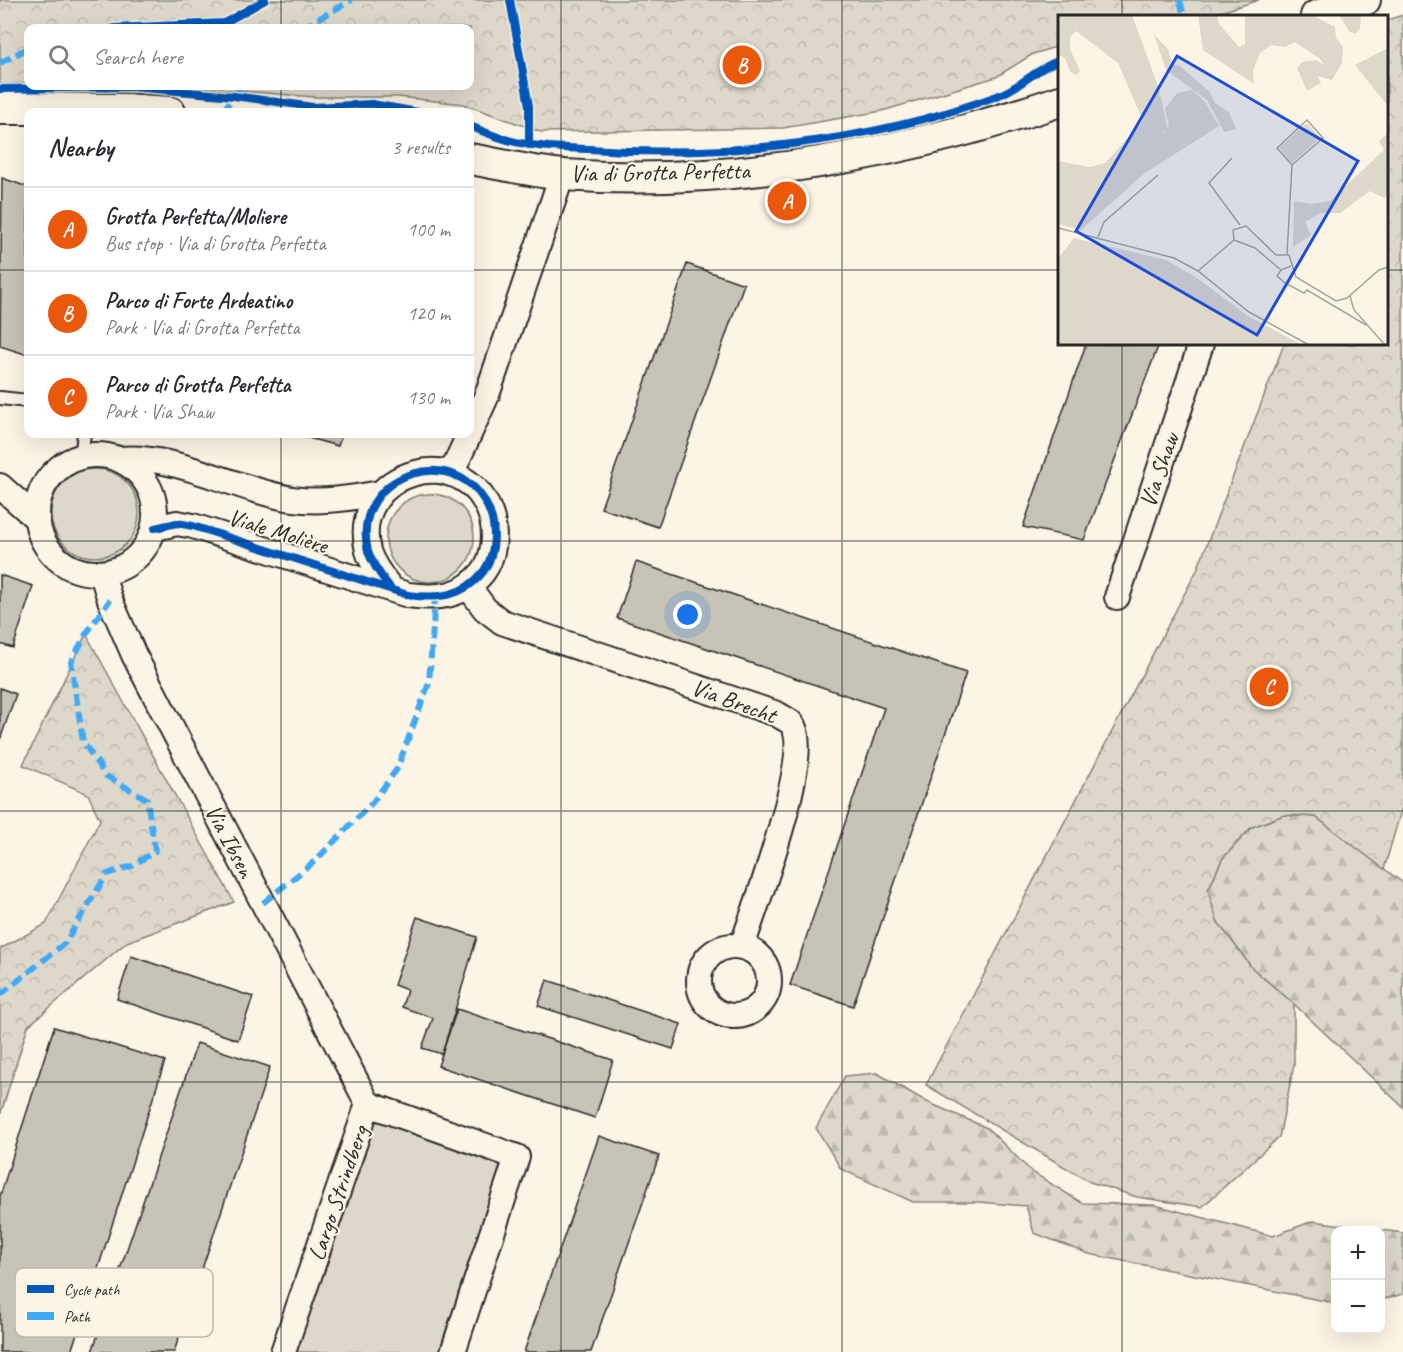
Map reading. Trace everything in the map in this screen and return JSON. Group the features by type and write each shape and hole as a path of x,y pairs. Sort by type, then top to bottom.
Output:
{"street":[{"path":"1320,15 1365,0"},
{"name":"Via di Grotta Perfetta","path":"474,160 562,175 655,177 789,168 907,146 1058,101"},
{"path":"0,109 24,109"},
{"path":"474,424 487,395 562,175"},
{"name":"Via Shaw","path":"1117,597 1202,345"},
{"path":"451,474 467,438"},
{"path":"82,445 100,455 119,459 134,468 146,481 153,497 155,528 145,547 134,560 119,569 102,573 83,572 65,565 50,553 41,537 36,519 43,486 82,445"},
{"name":"Viale Molière","path":"119,459 146,458 291,499 326,500 380,494"},
{"path":"440,470 451,474 474,487 488,505 495,530 492,554 484,570 468,586 457,593 435,598 408,594 389,586 368,550 368,519 380,494 398,479 419,471 440,470"},
{"path":"0,486 36,519"},
{"name":"Viale Molière","path":"155,528 177,523 193,526 389,586"},
{"name":"Via Ibsen","path":"102,573 110,600 134,655 368,1104"},
{"name":"Via Brecht","path":"468,586 485,609 502,622 777,714 792,724 798,745 791,795 742,947"},
{"name":"Largo Strindberg","path":"283,1352 368,1104 517,1157 453,1352"}],"lane":[{"path":"0,398 24,401"}],"green space":[{"path":"0,0 1259,0 1211,15 1058,15 1058,46 1033,54 996,77 882,111 783,128 541,132 463,104 399,97 315,97 229,90 474,90 474,24 24,24 24,83 0,84"},
{"path":"1403,15 1403,804 1384,869 1316,817 1284,815 1252,827 1222,859 1208,890 1217,921 1252,968 1294,1004 1294,1065 1279,1137 1202,1207 1137,1197 1090,1182 926,1085 1197,570 1284,345 1388,345 1388,20"},
{"path":"95,469 112,472 126,482 136,496 139,513 136,530 126,544 112,554 95,557 78,554 64,544 54,530 51,513 54,496 64,482 78,472"},
{"path":"430,494 447,497 461,507 471,521 474,538 471,555 461,569 447,579 430,582 413,579 399,569 389,555 386,538 389,521 399,507 413,497"},
{"path":"86,634 234,902 127,942 28,1026 0,1116 0,949 46,924 100,820 88,794 23,765"},
{"path":"1284,815 1316,817 1403,883 1403,1107 1294,1004 1252,968 1217,921 1208,891 1222,859 1252,827"},
{"path":"877,1073 927,1102 987,1128 1032,1172 1082,1203 1155,1205 1273,1236 1313,1221 1350,1226 1331,1226 1331,1302 1089,1254 1034,1233 1026,1206 979,1202 913,1202 841,1169 816,1128 845,1076"},
{"path":"375,1119 501,1164 439,1352 297,1352"},
{"path":"1385,1231 1403,1233 1403,1294 1385,1299"}],"building":[{"path":"2,178 24,186 24,354 0,346"},
{"path":"687,264 744,284 658,527 601,508"},
{"path":"1086,345 1159,345 1084,540 1023,527"},
{"path":"309,438 341,438 338,446"},
{"path":"636,562 966,673 853,1006 790,985 884,708 617,618"},
{"path":"0,575 33,586 13,648 0,644"},
{"path":"0,688 16,694 0,740"},
{"path":"417,917 477,937 442,1054 422,1048 433,1018 402,1007 407,990 394,985"},
{"path":"131,956 253,997 238,1040 117,999"},
{"path":"547,980 681,1024 673,1049 538,1006"},
{"path":"457,1009 613,1060 595,1118 438,1066"},
{"path":"54,1027 165,1061 98,1268 15,1268 15,1337 76,1337 71,1352 0,1352 0,1196"},
{"path":"197,1043 270,1067 202,1268 121,1268"},
{"path":"599,1136 659,1156 591,1352 524,1352"},
{"path":"97,1337 179,1337 174,1352 92,1352"}],"marked path":[{"path":"309,24 352,0"},
{"path":"1180,0 1184,15"},
{"path":"0,63 24,50"},
{"path":"225,108 239,90"},
{"path":"263,903 316,860 372,803 397,769 429,683 435,598"},
{"path":"0,995 65,943 107,874 132,866 155,851 147,799 106,776 83,742 71,662 86,634 110,600"}],"cycle path":[{"path":"202,24 224,23 265,0"},
{"path":"510,0 529,106 529,145"},
{"path":"474,128 511,141 557,148 692,151 796,144 847,136 948,112 997,96 1058,61"},
{"path":"0,89 24,89"},
{"path":"166,90 234,96 313,107 372,104 395,108"},
{"path":"155,528 177,523 193,526 408,595 440,596 467,587 475,580 487,566 493,546 492,519 479,493 460,477 437,471 414,474 392,484 376,500 367,523 368,551 374,565 389,586"}],"place":[{"name":"Parco di Forte Ardeatino","path":"742,65"},
{"name":"Grotta Perfetta/Moliere","path":"787,201"},
{"name":"Parco di Grotta Perfetta","path":"1269,687"}]}
